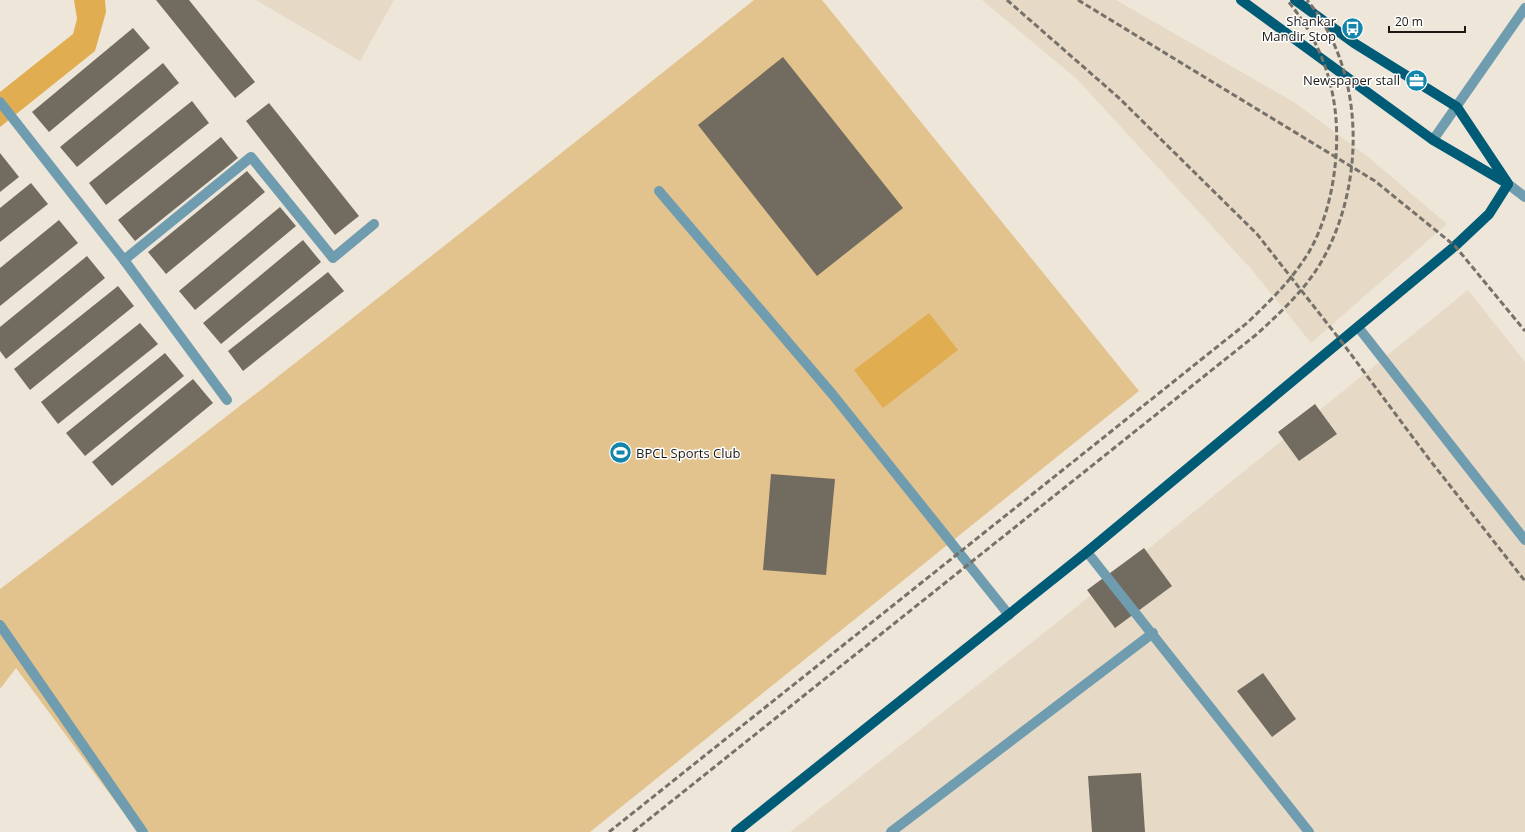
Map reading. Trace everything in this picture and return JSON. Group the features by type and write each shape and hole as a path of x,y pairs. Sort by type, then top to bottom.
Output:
{"main road":[{"path":"1241,0 1433,140 1508,184"},
{"path":"1296,0 1354,42 1457,107 1508,184"},
{"path":"736,832 1087,552 1455,246 1489,214 1508,184"}],"street":[{"path":"1433,140 1525,8"},
{"path":"0,102 124,260 227,400"},
{"path":"124,260 251,157 333,258 374,224"},
{"path":"1508,184 1525,198"},
{"path":"659,191 833,395 1009,615"},
{"path":"1358,327 1525,540"},
{"path":"1087,552 1153,633 1309,832"},
{"path":"0,625 143,832"},
{"path":"891,832 1153,633"}],"shaded area":[{"path":"74,0 105,0 106,12 95,51 0,127 0,92 73,34 77,19"},
{"path":"256,0 394,0 360,61"},
{"name":"BPCL Sports Club","path":"754,0 822,0 1139,391 590,832 138,832 16,668 0,689 0,589 285,371"},
{"path":"982,0 1116,0 1294,102 1367,156 1447,224 1311,343 1252,270 1077,79"},
{"path":"1468,290 1525,362 1525,832 790,832 1059,621"},
{"path":"929,313 958,350 883,408 854,370"}],"building":[{"path":"156,0 189,0 255,82 235,98"},
{"path":"133,28 150,48 49,132 32,112"},
{"path":"783,57 903,208 817,276 698,125"},
{"path":"163,63 179,83 77,167 60,147"},
{"path":"192,101 209,123 106,205 89,183"},
{"path":"269,103 359,216 335,235 246,121"},
{"path":"221,137 238,158 135,241 118,220"},
{"path":"0,153 19,177 0,192"},
{"path":"247,171 265,192 166,274 148,252"},
{"path":"31,183 48,204 0,242 0,208"},
{"path":"280,207 296,226 195,310 179,291"},
{"path":"59,220 78,243 0,306 0,268"},
{"path":"303,240 321,262 221,344 203,323"},
{"path":"87,256 105,278 6,359 0,351 0,327"},
{"path":"328,272 344,291 243,371 228,351"},
{"path":"118,286 134,306 30,390 14,369"},
{"path":"140,323 158,344 58,424 41,402"},
{"path":"165,353 184,376 85,456 66,433"},
{"path":"193,379 213,403 112,486 92,462"},
{"path":"1315,404 1337,434 1299,461 1278,432"},
{"path":"771,474 835,479 826,575 763,570"},
{"path":"1144,548 1172,586 1115,628 1087,590"},
{"path":"1263,673 1296,719 1272,737 1237,691"},
{"path":"1141,773 1145,832 1092,832 1088,776"}],"railway":[{"path":"1007,0 1119,98 1257,234 1341,341 1429,459 1525,581"},
{"path":"1078,0 1375,181 1455,246 1525,331"},
{"path":"609,832 1247,323 1288,281 1309,252 1324,218 1333,181 1337,132 1331,85 1324,63 1302,20 1287,0"},
{"path":"633,832 1257,334 1301,290 1323,259 1337,228 1347,195 1352,161 1353,126 1349,92 1340,59 1326,28 1307,0"}],"place":[{"name":"Shankar Mandir Stop","path":"1352,28"},
{"name":"Newspaper stall","path":"1416,80"},
{"name":"BPCL Sports Club","path":"620,453"}]}
